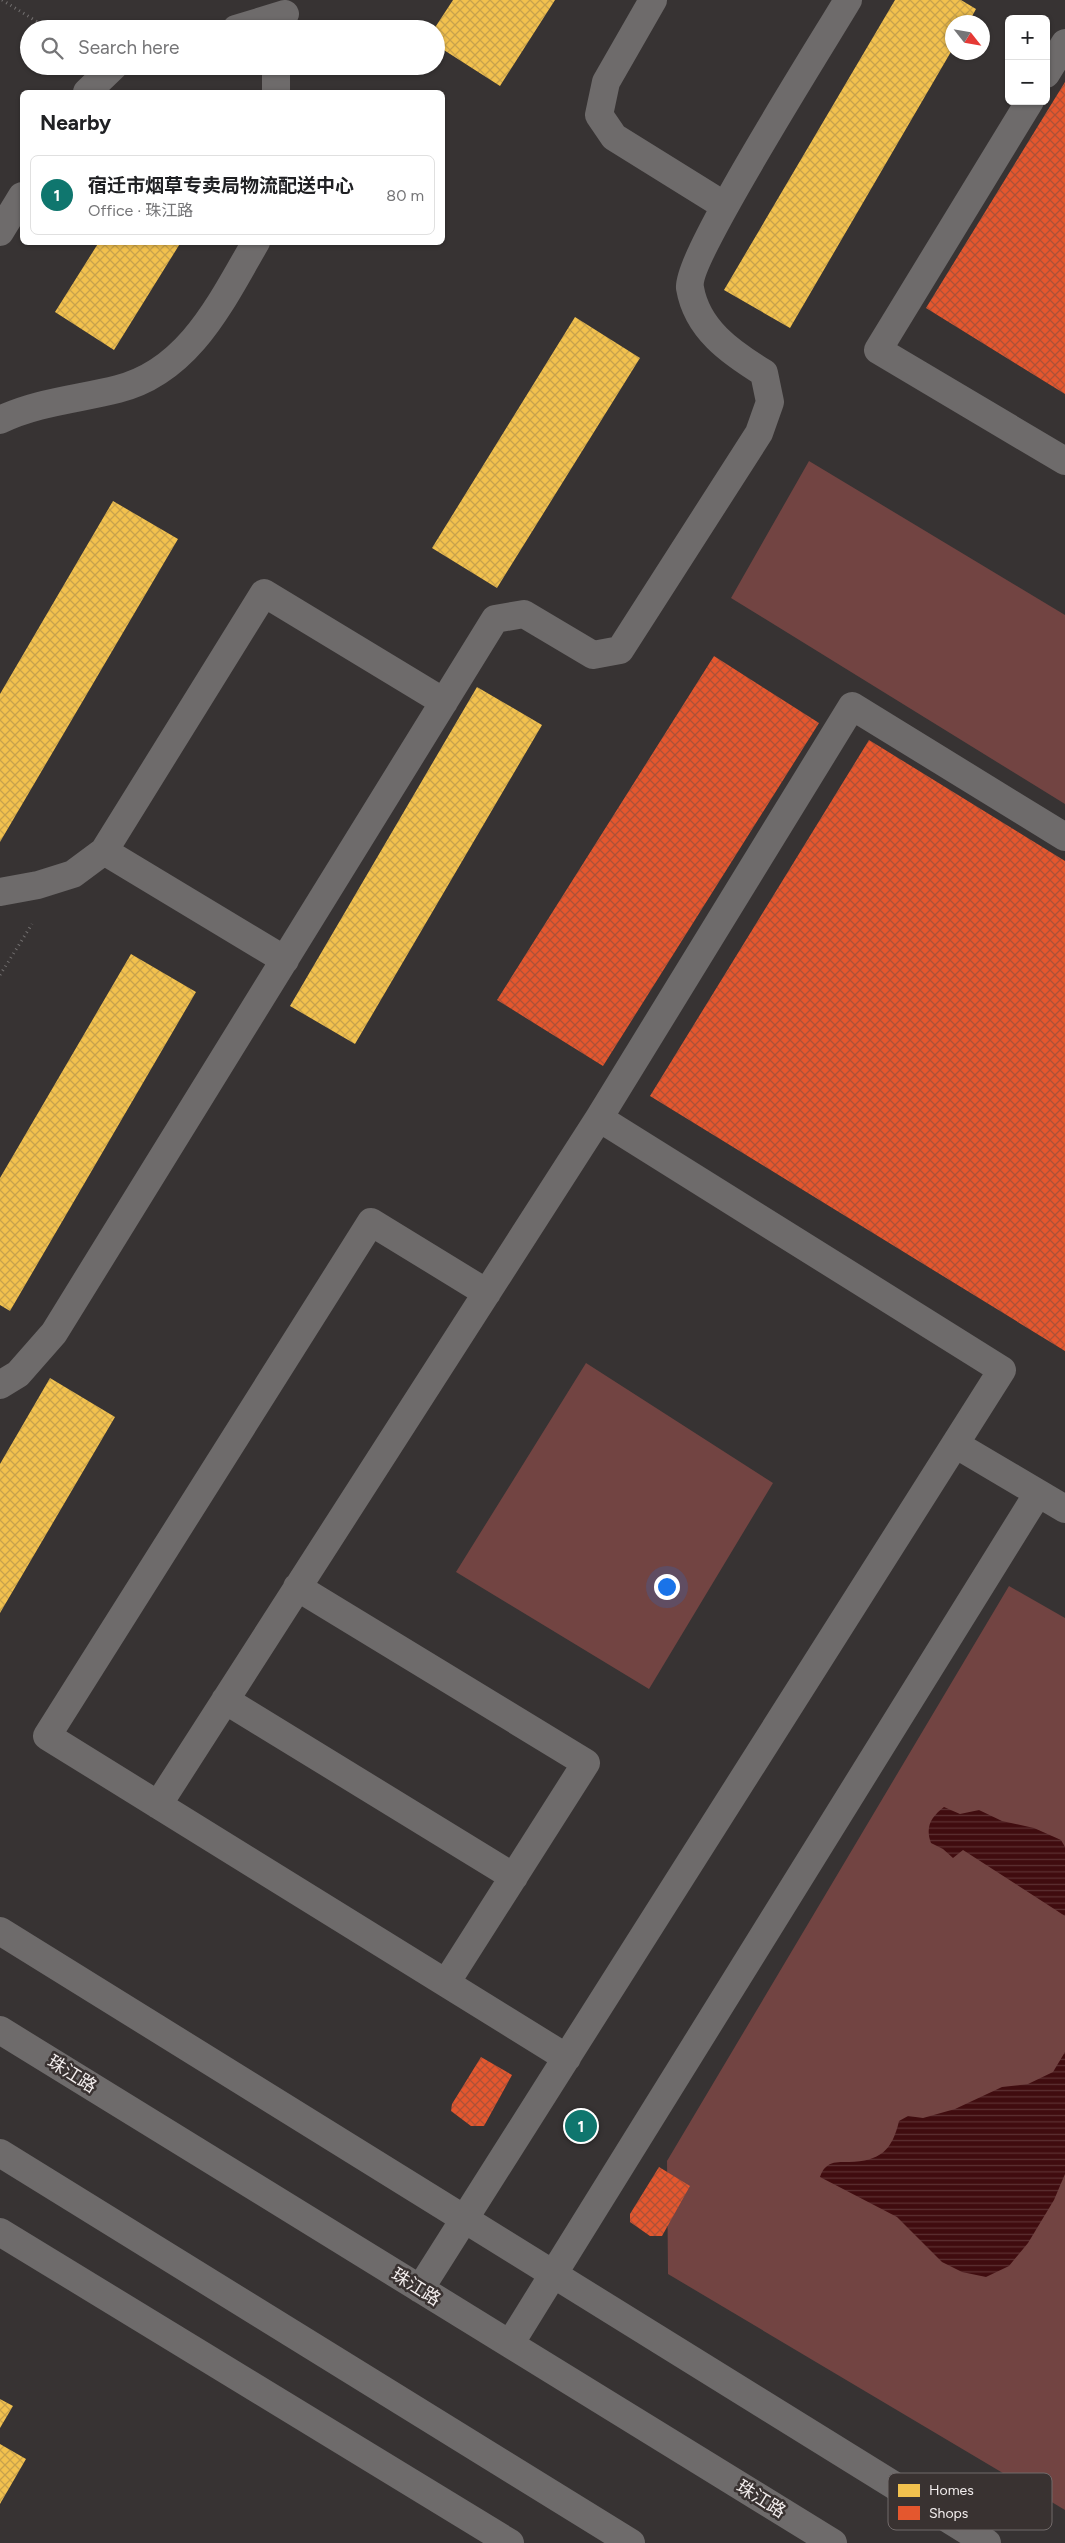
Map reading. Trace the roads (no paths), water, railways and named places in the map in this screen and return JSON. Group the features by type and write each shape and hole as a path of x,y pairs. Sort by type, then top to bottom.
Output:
{"street":[{"path":"653,0 606,82 599,115 614,137 725,206"},
{"path":"0,1385 18,1374 54,1333 495,619 524,614 593,655 620,650 759,433 770,402 764,373 730,351 700,319 689,285 706,239 848,0"},
{"path":"266,20 286,14"},
{"path":"1050,68 1065,44"},
{"path":"89,90 105,75"},
{"path":"276,75 276,90"},
{"path":"1028,105 878,350 1065,461"},
{"path":"0,232 20,199"},
{"path":"0,420 11,415 72,398 120,389 168,363 194,342 212,318 254,245"},
{"path":"0,892 38,885 73,874 104,851 264,593 444,702"},
{"path":"158,1805 599,1118 852,706 1065,837"},
{"path":"104,851 285,960"},
{"path":"420,2289 1002,1370 599,1118"},
{"path":"487,1293 371,1222 48,1736 567,2058"},
{"path":"955,1444 1065,1509"},
{"path":"510,2344 1038,1494"},
{"path":"297,1587 586,1763 446,1983"},
{"path":"225,1700 514,1877"},
{"path":"0,1931 888,2481"},
{"name":"珠江路","path":"0,2030 833,2543"},
{"path":"0,2153 631,2543"},
{"path":"0,2232 510,2543"},
{"path":"966,2530 987,2543"}],"place":[{"name":"宿迁市烟草专卖局物流配送中心","path":"581,2126"}]}
